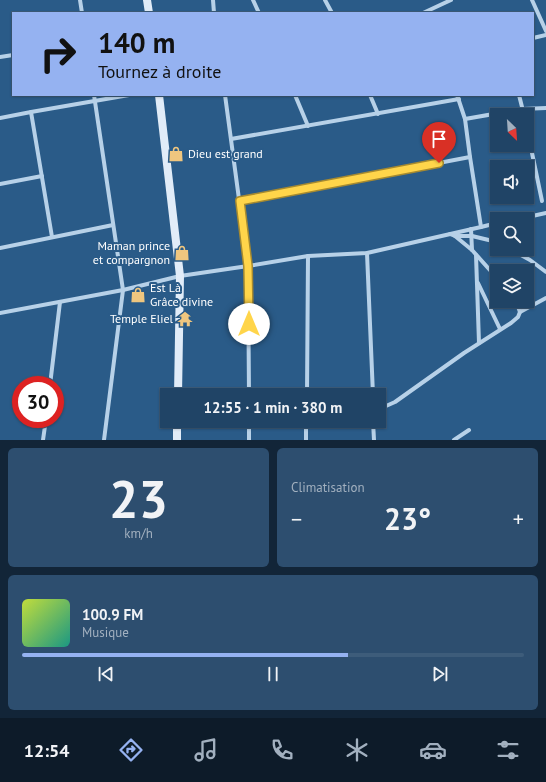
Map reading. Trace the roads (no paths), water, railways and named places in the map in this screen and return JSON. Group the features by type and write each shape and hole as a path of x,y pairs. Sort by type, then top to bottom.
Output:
{"street":[{"path":"80,0 82,12"},
{"path":"147,0 149,12"},
{"path":"213,0 214,12"},
{"path":"253,0 259,12"},
{"path":"325,0 331,12"},
{"path":"425,12 451,0"},
{"path":"532,0 546,31"},
{"path":"534,38 546,35"},
{"path":"0,57 12,55"},
{"path":"94,96 123,290 104,440"},
{"path":"0,118 123,96"},
{"path":"159,96 180,276 178,388"},
{"path":"225,96 248,266 249,388"},
{"path":"294,96 308,126"},
{"path":"370,96 378,114"},
{"path":"519,96 522,108"},
{"path":"231,139 378,114 458,97 465,119 482,227"},
{"path":"534,108 546,108"},
{"path":"31,112 52,238"},
{"path":"465,119 490,115"},
{"path":"532,152 542,201"},
{"path":"240,201 470,157"},
{"path":"0,184 42,176"},
{"path":"534,216 546,213"},
{"path":"0,248 113,225"},
{"path":"0,313 123,290 180,276 308,256 367,253 449,233 490,225"},
{"path":"471,229 472,250"},
{"path":"449,233 472,250 490,270"},
{"path":"455,236 472,236 490,240"},
{"path":"367,253 373,388"},
{"path":"476,255 479,343"},
{"path":"306,388 308,256"},
{"path":"523,256 546,272"},
{"path":"477,281 500,330"},
{"path":"386,406 395,402 500,330 518,317 520,312 546,298"},
{"path":"51,376 60,302"},
{"path":"519,308 520,312"},
{"path":"43,440 45,428"},
{"path":"177,440 178,428"},
{"path":"249,428 249,440"},
{"path":"306,428 306,440"},
{"path":"373,428 374,440"},
{"path":"454,440 469,430"}],"place":[{"name":"Dieu est grand","path":"176,154"},
{"name":"Maman prince et compargnon","path":"182,253"},
{"name":"Est Là Grâce divine","path":"138,295"},
{"name":"Temple Eliel","path":"185,319"}]}
